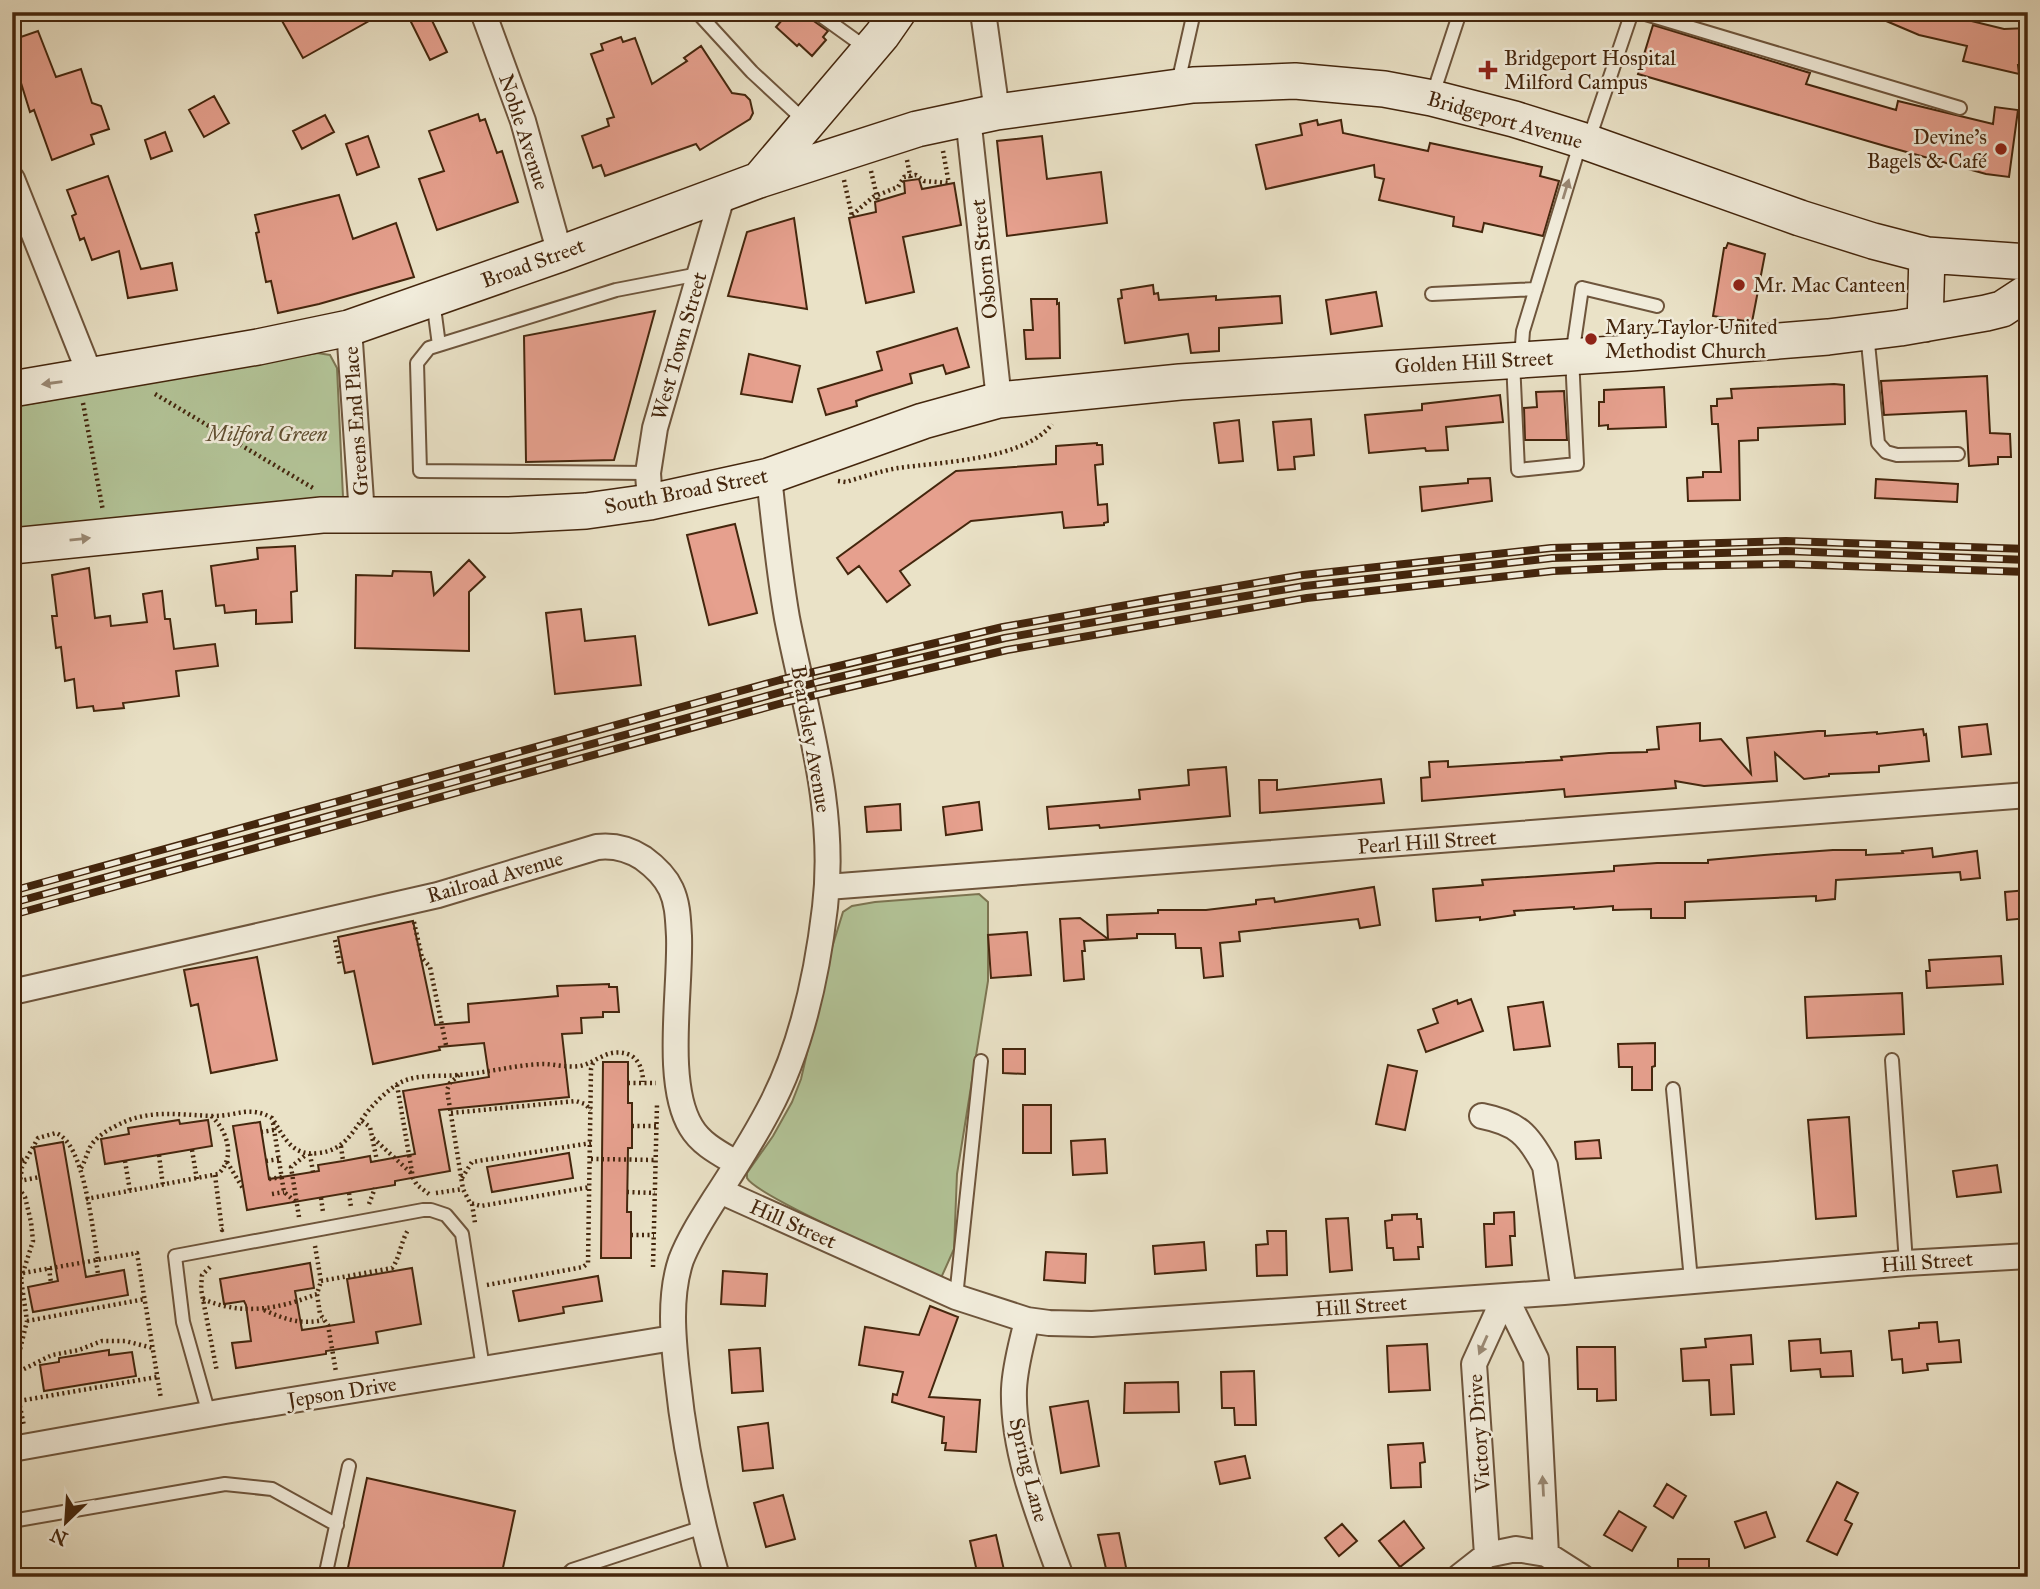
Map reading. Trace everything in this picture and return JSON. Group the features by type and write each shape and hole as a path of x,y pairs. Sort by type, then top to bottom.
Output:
{"main road":[{"path":"759,180 898,12"},
{"name":"Bridgeport Avenue","path":"983,115 1177,87 1295,81 1384,89 1514,118 1838,231 1927,255 2028,262"},
{"name":"Broad Street","path":"97,382 349,328 866,144 983,115"},
{"path":"1925,324 1927,255"},
{"name":"Golden Hill Street","path":"999,400 1180,382 1630,353 1867,333 1994,311 2028,292"},
{"path":"12,389 97,382"},
{"name":"South Broad Street","path":"362,515 548,514 649,487 769,476 923,421 999,400"},
{"path":"12,545 322,514 362,515"}],"street":[{"name":"Noble Avenue","path":"483,12 523,121 560,254"},
{"name":"Osborn Street","path":"983,12 983,115 999,400"},
{"path":"12,179 97,382"},
{"name":"West Town Street","path":"649,487 655,428 723,193"},
{"name":"Greens End Place","path":"349,328 362,515"},
{"name":"Beardsley Avenue","path":"720,1191 768,1111 796,1042 815,965 827,887 825,815 818,759 787,617 769,476"},
{"name":"Pearl Hill Street","path":"827,887 2028,794"},
{"name":"Railroad Avenue","path":"12,992 410,901 597,846 622,848 650,864 670,886 677,912 677,1057 681,1099 691,1126 699,1137 736,1163"},
{"path":"1482,1116 1503,1120 1521,1130 1535,1147 1545,1166 1564,1292"},
{"path":"717,1577 683,1434 673,1338 675,1288 682,1258 720,1191"},
{"name":"Hill Street","path":"720,1191 956,1297 1027,1320 1049,1324 1092,1324 1564,1292 1906,1263 2028,1256"},
{"path":"1505,1296 1536,1359 1546,1554"},
{"name":"Victory Drive","path":"1487,1555 1474,1364 1505,1296"},
{"name":"Spring Lane","path":"1027,1320 1014,1386 1015,1424 1035,1503 1061,1577"},
{"name":"Jepson Drive","path":"12,1449 673,1338"},
{"path":"1459,1577 1487,1555 1516,1549 1546,1554 1582,1577"}],"lane":[{"path":"697,12 752,72 807,122"},
{"path":"816,12 869,50"},
{"path":"1177,87 1195,12"},
{"path":"1432,98 1460,12"},
{"path":"1632,12 1585,141 1523,331 1517,359 1518,470 1577,464 1572,356 1583,288 1657,306"},
{"path":"1639,12 1960,108"},
{"path":"649,487 420,471 417,363 429,348 616,290 699,274"},
{"path":"1432,294 1536,289"},
{"path":"432,299 439,345"},
{"path":"1867,333 1878,443 1886,452 1897,455 1958,454"},
{"path":"1892,1059 1906,1263"},
{"path":"956,1297 981,1061"},
{"path":"1672,1089 1692,1280"},
{"path":"217,1413 183,1322 175,1256 423,1210 446,1215 462,1234 483,1368"},
{"path":"326,1577 349,1466"},
{"path":"12,1521 225,1484 272,1489 337,1525"},
{"path":"565,1577 572,1570 703,1527"}],"path":[{"path":"843,176 852,216 898,187 904,177 911,178 916,175 923,181 949,183 942,147"},
{"path":"906,156 911,178"},
{"path":"871,167 877,198"},
{"path":"97,382 317,490"},
{"path":"97,382 108,536"},
{"path":"821,458 833,478 846,482 896,468 995,454 1034,440 1046,433 1052,425"},
{"path":"410,901 422,958 430,967 446,1045"},
{"path":"81,1168 100,1135 138,1116 166,1113 210,1115 254,1111 272,1118 288,1144 295,1149 308,1154 323,1153 341,1146 370,1108 397,1085 412,1078 459,1075 513,1066 580,1066 608,1054 631,1055 639,1063 643,1082"},
{"path":"486,1285 586,1266 589,1259 591,1069 594,1060"},
{"path":"459,1075 447,1090 461,1179 465,1195 472,1204 477,1231"},
{"path":"628,1083 657,1083 653,1271"},
{"path":"397,1085 412,1174 417,1185 429,1195"},
{"path":"451,1113 576,1101 591,1111"},
{"path":"86,1199 197,1180 223,1170 227,1161 227,1145 221,1125 210,1115"},
{"path":"272,1118 284,1192 297,1203"},
{"path":"362,1121 370,1127 377,1161"},
{"path":"632,1126 656,1126"},
{"path":"261,1132 274,1130"},
{"path":"19,1190 26,1159 38,1138 56,1133 66,1139 81,1168 98,1275"},
{"path":"373,1138 412,1174"},
{"path":"457,1150 472,1162 591,1143"},
{"path":"227,1145 236,1144"},
{"path":"341,1146 343,1161"},
{"path":"192,1150 197,1180"},
{"path":"308,1154 313,1172"},
{"path":"299,1217 291,1167 308,1154"},
{"path":"159,1155 163,1186"},
{"path":"12,1165 26,1159"},
{"path":"266,1161 279,1159"},
{"path":"591,1159 656,1160"},
{"path":"125,1161 130,1191"},
{"path":"227,1161 244,1190"},
{"path":"461,1179 472,1162"},
{"path":"215,1175 222,1230"},
{"path":"19,1181 40,1177"},
{"path":"269,1179 282,1177"},
{"path":"12,1179 27,1205 33,1241 21,1279 27,1321 13,1377"},
{"path":"472,1204 481,1206 590,1187"},
{"path":"369,1205 375,1188"},
{"path":"272,1194 284,1192"},
{"path":"627,1192 655,1193"},
{"path":"349,1193 352,1208"},
{"path":"321,1198 323,1212"},
{"path":"395,1232 417,1228"},
{"path":"321,1281 392,1268 408,1229"},
{"path":"312,1231 321,1281 317,1294 323,1320 328,1325 339,1392"},
{"path":"631,1235 654,1235"},
{"path":"303,1249 328,1244"},
{"path":"23,1273 137,1253 162,1404"},
{"path":"217,1264 206,1269 201,1281 217,1413"},
{"path":"49,1268 51,1283"},
{"path":"12,1306 22,1292"},
{"path":"203,1299 225,1307 263,1309 279,1307 317,1294"},
{"path":"27,1321 145,1298"},
{"path":"263,1309 290,1321 310,1323 323,1320"},
{"path":"13,1377 52,1355 79,1350 102,1340 125,1341 153,1348"},
{"path":"12,1367 24,1427"},
{"path":"19,1401 157,1377"}],"green space":[{"name":"Milford Green","path":"317,353 330,355 337,368 343,497 12,534 12,407"},
{"path":"979,894 988,902 988,981 957,1174 954,1249 941,1278 836,1230 777,1199 757,1187 747,1178 747,1173 773,1136 801,1079 830,954 843,912 852,906 875,902"}],"building":[{"path":"277,12 385,12 303,58"},
{"path":"406,12 428,12 447,52 430,60"},
{"path":"789,12 807,12 811,19 828,31 823,37 826,40 812,56 776,27"},
{"path":"1865,12 1948,12 1947,15 2004,29 2028,28 2028,65 2018,65 2019,74 1963,61 1967,46 1919,35"},
{"path":"1653,25 1810,73 1806,84 1896,110 1898,101 1993,124 1995,107 2018,110 2009,177 1986,174 1885,146 1638,74"},
{"path":"38,31 56,77 81,69 92,103 101,106 109,129 91,135 94,144 52,160 34,110 30,112 17,70 12,72 12,40"},
{"path":"621,37 623,42 635,38 652,84 687,61 684,58 701,46 732,93 745,95 750,100 753,113 750,119 700,150 696,144 605,176 601,165 593,168 582,136 609,126 607,119 614,117 591,54 603,50 601,44"},
{"path":"214,96 229,123 204,137 189,110"},
{"path":"478,114 480,121 485,119 497,153 502,151 518,202 437,230 419,179 444,171 429,131"},
{"path":"325,115 334,132 302,149 293,131"},
{"path":"1317,120 1318,125 1341,120 1343,133 1428,151 1430,143 1542,167 1540,176 1559,181 1543,236 1484,223 1482,232 1453,226 1454,217 1379,200 1384,179 1375,177 1374,165 1266,189 1256,145 1302,135 1300,124"},
{"path":"165,132 172,151 151,159 145,140"},
{"path":"368,136 379,167 357,175 346,144"},
{"path":"1042,136 1047,179 1101,172 1107,223 1007,236 997,141"},
{"path":"108,176 141,269 172,263 177,290 128,298 119,251 92,260 84,238 80,240 72,216 76,214 67,190"},
{"path":"919,179 922,189 954,183 961,225 903,237 914,292 866,303 849,218 876,212 875,202 905,193 904,181"},
{"path":"339,195 353,239 396,223 414,277 278,313 271,281 266,282 255,215"},
{"path":"794,218 807,309 728,296 747,232"},
{"name":"Mr. Mac Canteen","path":"1728,243 1765,254 1752,322 1713,316 1724,248"},
{"path":"1153,285 1154,294 1158,293 1159,300 1216,296 1216,300 1280,296 1282,323 1219,328 1219,351 1191,353 1188,334 1125,343 1118,299 1122,298 1121,290"},
{"path":"1376,292 1382,326 1331,334 1326,300"},
{"path":"1031,299 1057,299 1057,304 1059,303 1060,358 1026,359 1024,330 1033,330"},
{"path":"655,311 614,460 526,462 524,336"},
{"path":"957,328 969,367 946,374 943,365 910,374 912,383 856,401 857,406 826,415 818,389 882,370 877,352"},
{"path":"749,354 800,366 792,402 741,394"},
{"path":"1987,376 1990,433 2010,434 2011,457 1998,457 1998,464 1969,466 1966,411 1884,415 1881,381"},
{"path":"1844,385 1845,424 1758,428 1758,440 1739,441 1740,500 1688,501 1687,478 1703,477 1703,472 1721,472 1718,424 1712,424 1711,406 1717,406 1717,399 1732,398 1731,389"},
{"path":"1664,387 1666,427 1608,429 1608,425 1599,426 1599,402 1604,402 1604,390"},
{"path":"1564,391 1567,440 1525,440 1524,408 1537,407 1536,392"},
{"path":"1500,395 1503,422 1446,427 1448,450 1426,451 1425,448 1369,453 1365,415 1422,410 1422,404"},
{"path":"1311,419 1314,455 1294,457 1295,469 1278,470 1273,422"},
{"path":"1239,420 1243,461 1219,463 1214,423"},
{"path":"1097,443 1102,445 1103,464 1095,465 1098,505 1107,504 1108,522 1104,525 1064,528 1062,512 971,521 900,571 910,585 887,602 859,566 848,574 837,558 956,471 1056,464 1056,446"},
{"path":"1490,478 1492,501 1422,511 1420,487 1468,483 1468,479"},
{"path":"1876,479 1958,484 1957,502 1875,498"},
{"path":"735,524 757,613 709,625 687,535"},
{"path":"295,546 297,591 291,592 292,622 256,624 256,610 225,613 224,605 216,606 211,566 258,559 257,548"},
{"path":"469,560 485,577 469,592 469,651 355,648 356,575 392,576 393,571 431,572 434,595"},
{"path":"89,568 95,618 110,616 111,626 147,622 143,594 162,591 165,619 170,619 174,649 215,644 218,666 176,671 179,696 123,703 124,708 94,711 93,706 77,708 74,679 65,681 61,647 56,648 52,616 57,616 52,575"},
{"path":"581,609 585,641 635,636 641,685 555,694 546,613"},
{"path":"1700,723 1700,741 1721,739 1751,774 1747,738 1818,731 1825,731 1825,736 1923,729 1929,761 1879,766 1879,772 1829,774 1804,779 1775,753 1777,781 1704,786 1675,781 1676,788 1565,797 1564,789 1422,801 1421,778 1430,777 1429,762 1448,761 1448,767 1647,752 1659,749 1657,727"},
{"path":"1987,724 1991,754 1962,757 1959,727"},
{"path":"1226,767 1230,816 1100,828 1099,825 1049,829 1047,807 1140,799 1139,790 1189,785 1188,770"},
{"path":"1381,779 1384,803 1260,813 1259,780 1277,780 1277,790"},
{"path":"979,802 982,830 946,835 943,807"},
{"path":"900,804 901,830 867,832 865,807"},
{"path":"1932,848 1933,857 1977,851 1980,878 1961,880 1960,872 1836,880 1835,899 1816,901 1816,896 1685,902 1685,918 1651,918 1651,909 1613,910 1613,906 1514,911 1515,915 1480,920 1480,917 1436,921 1433,889 1483,885 1482,880 1614,871 1614,866 1708,863 1708,860 1833,850 1866,850 1866,855"},
{"path":"1374,887 1380,925 1360,928 1358,919 1239,932 1240,941 1220,943 1223,976 1204,978 1201,948 1176,948 1175,934 1137,934 1137,938 1084,941 1084,979 1064,981 1060,919 1080,918 1108,939 1107,915 1158,913 1158,910 1206,910 1256,904 1256,900 1274,898 1275,902"},
{"path":"2028,890 2028,918 2007,920 2005,892"},
{"path":"413,921 435,1025 469,1022 468,1004 558,996 557,986 609,984 609,987 617,987 619,1012 603,1012 603,1017 581,1018 582,1033 562,1034 569,1097 439,1110 450,1171 395,1181 395,1185 247,1210 233,1126 260,1122 269,1179 319,1171 318,1165 370,1156 371,1162 415,1154 403,1091 489,1077 484,1043 439,1047 440,1050 373,1064 354,971 345,973 338,937"},
{"path":"1027,932 1031,975 991,978 988,935"},
{"path":"2001,956 2003,984 1927,988 1926,971 1930,971 1929,960"},
{"path":"257,957 277,1060 211,1073 198,1004 191,1006 184,970"},
{"path":"1902,993 1904,1034 1807,1038 1805,997"},
{"path":"1471,999 1483,1031 1426,1052 1418,1030 1438,1023 1433,1009 1457,1000 1458,1004"},
{"path":"1543,1002 1550,1046 1514,1050 1508,1007"},
{"path":"1655,1043 1652,1090 1632,1090 1632,1067 1619,1067 1618,1044"},
{"path":"1003,1049 1025,1049 1025,1074 1003,1073"},
{"path":"603,1062 628,1062 628,1103 632,1103 627,1212 631,1212 631,1258 601,1258"},
{"path":"1388,1065 1417,1071 1405,1130 1376,1124"},
{"path":"1023,1105 1051,1105 1051,1153 1023,1153"},
{"path":"1849,1117 1856,1216 1816,1219 1808,1120"},
{"path":"179,1120 180,1124 208,1120 212,1146 105,1164 101,1139 129,1134 128,1128"},
{"path":"1105,1139 1107,1173 1073,1175 1071,1141"},
{"path":"1599,1140 1601,1158 1576,1159 1575,1142"},
{"path":"63,1142 86,1277 124,1270 128,1295 33,1312 28,1287 58,1281 34,1147"},
{"path":"569,1153 573,1178 492,1192 487,1167"},
{"path":"1997,1165 2001,1192 1957,1197 1953,1171"},
{"path":"1514,1212 1515,1236 1510,1236 1512,1265 1486,1267 1484,1224 1494,1224 1494,1213"},
{"path":"1417,1214 1417,1219 1421,1219 1423,1247 1418,1247 1419,1259 1394,1260 1393,1248 1387,1248 1385,1221 1392,1220 1392,1215"},
{"path":"1348,1218 1352,1270 1330,1272 1326,1219"},
{"path":"1267,1231 1286,1231 1287,1275 1257,1276 1256,1245 1268,1244"},
{"path":"1204,1242 1206,1270 1155,1274 1153,1246"},
{"path":"1046,1252 1086,1254 1085,1283 1044,1280"},
{"path":"310,1263 314,1288 295,1291 302,1330 354,1322 347,1279 412,1268 421,1324 376,1332 378,1343 236,1368 232,1343 251,1341 246,1305 244,1301 224,1304 220,1279"},
{"path":"723,1271 767,1274 765,1306 721,1304"},
{"path":"598,1276 602,1301 563,1307 564,1313 519,1321 513,1291"},
{"path":"930,1306 958,1317 929,1397 980,1400 976,1452 945,1450 946,1443 942,1443 944,1417 892,1402 893,1394 897,1395 903,1372 859,1365 865,1327 919,1335"},
{"path":"1937,1322 1939,1342 1959,1340 1961,1362 1927,1364 1928,1370 1903,1373 1902,1359 1892,1360 1889,1331 1919,1328 1919,1323"},
{"path":"1751,1335 1753,1364 1731,1365 1734,1414 1711,1415 1709,1380 1683,1381 1681,1349 1706,1347 1705,1339"},
{"path":"1820,1339 1821,1353 1851,1351 1853,1376 1821,1377 1820,1369 1791,1371 1789,1341"},
{"path":"1427,1344 1430,1390 1389,1392 1387,1346"},
{"path":"1577,1347 1615,1347 1616,1400 1597,1401 1597,1389 1578,1389"},
{"path":"760,1348 763,1391 732,1393 729,1350"},
{"path":"109,1350 109,1355 132,1352 136,1376 44,1391 40,1365 59,1362 59,1358"},
{"path":"1254,1371 1256,1425 1235,1425 1234,1408 1222,1408 1221,1372"},
{"path":"1178,1382 1179,1412 1124,1413 1125,1383"},
{"path":"1088,1401 1099,1466 1061,1473 1050,1407"},
{"path":"768,1423 773,1468 743,1471 738,1427"},
{"path":"1423,1443 1425,1462 1420,1463 1421,1487 1391,1488 1388,1445"},
{"path":"1245,1456 1250,1478 1220,1484 1215,1462"},
{"path":"367,1478 515,1511 501,1577 346,1577"},
{"path":"1837,1482 1858,1493 1845,1520 1852,1524 1837,1555 1807,1541"},
{"path":"1667,1484 1686,1496 1673,1518 1654,1506"},
{"path":"783,1495 795,1539 766,1547 754,1503"},
{"path":"1619,1511 1646,1527 1632,1551 1604,1535"},
{"path":"1766,1512 1775,1537 1745,1548 1735,1522"},
{"path":"1404,1521 1424,1548 1400,1567 1379,1541"},
{"path":"1342,1524 1357,1541 1339,1556 1325,1538"},
{"path":"1119,1533 1128,1577 1108,1577 1098,1535"},
{"path":"996,1535 1004,1570 978,1576 970,1541"},
{"path":"1678,1559 1709,1559 1709,1577 1678,1577"}],"railway":[{"path":"12,891 780,680 1003,627 1155,600 1303,575 1551,548 1786,541 2028,549"},
{"path":"12,903 818,682 1005,638 1157,611 1305,586 1552,558 1786,551 2028,560"},
{"path":"12,915 786,702 1007,650 1307,598 1553,571 1664,566 1786,564 2028,572"}],"place":[{"name":"Bridgeport Hospital Milford Campus","path":"1488,70"},
{"name":"Devine's Bagels & Café","path":"2001,149"},
{"name":"Mr. Mac Canteen","path":"1739,285"},
{"name":"Mary Taylor United Methodist Church","path":"1591,339"}]}
